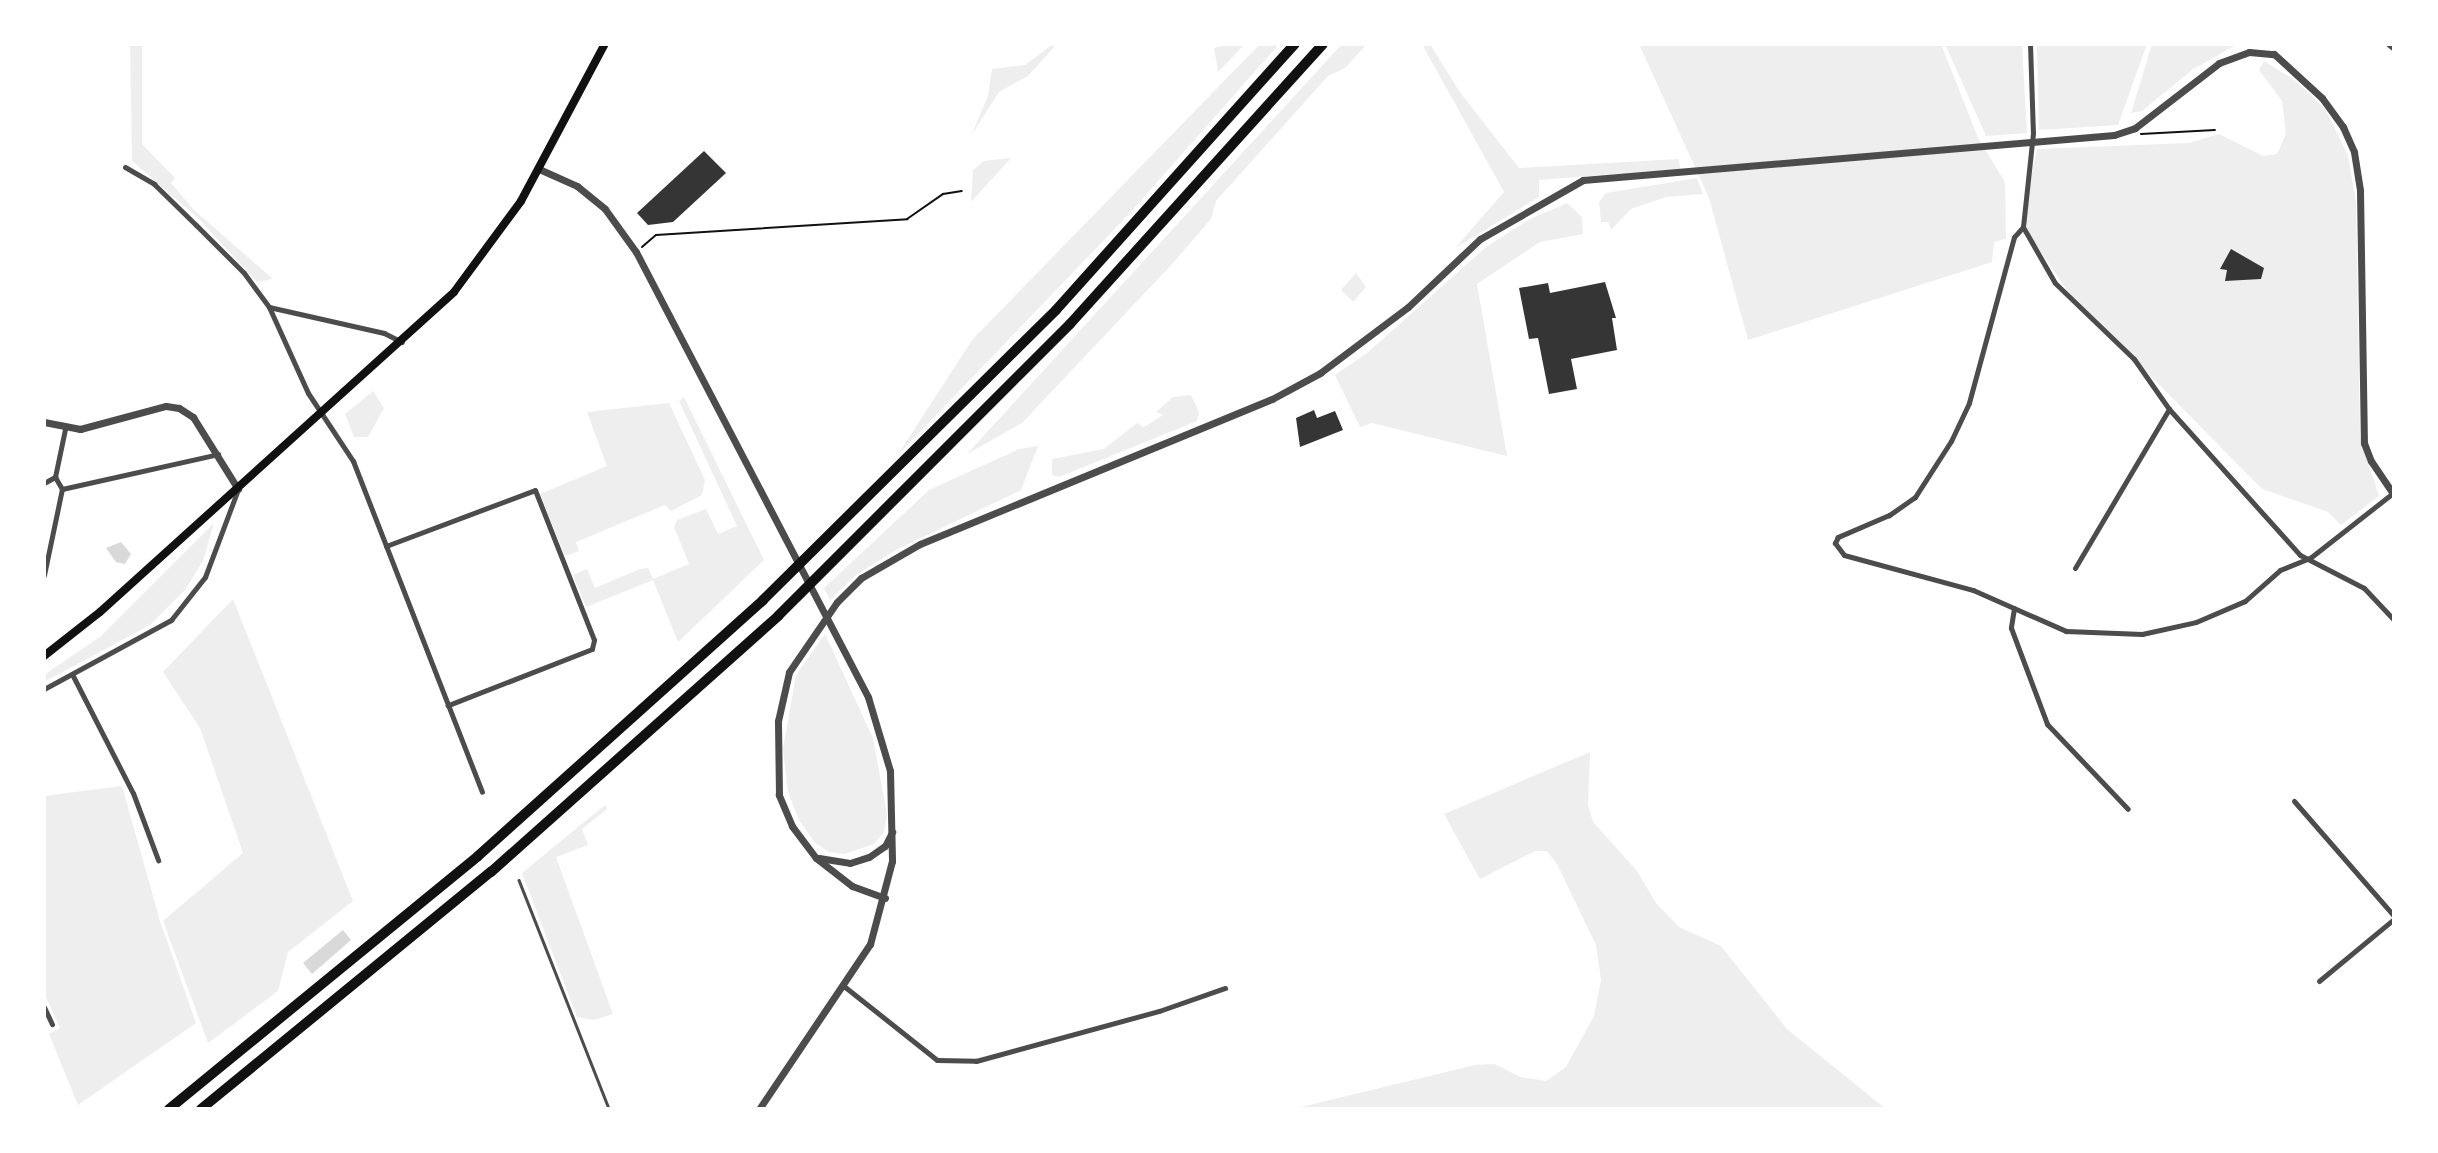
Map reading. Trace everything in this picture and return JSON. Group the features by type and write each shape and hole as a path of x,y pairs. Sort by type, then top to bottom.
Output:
{"highway":[{"path":"169,1109 478,856 763,600 1056,310 1295,44"},
{"path":"201,1109 491,872 778,616 1070,324 1323,44"}],"main road":[{"path":"44,656 323,413 402,342 468,276 539,169 605,44"}],"street":[{"path":"2030,44 2031,144 2023,227 2055,283 2134,359 2169,409 2300,555 2364,588 2394,620"},
{"path":"2388,44 2394,49"},
{"path":"885,898 852,886 816,858 792,826 779,795 778,721 789,673 816,627 861,578 920,544 1272,399 1308,380 1408,307 1480,239 1583,180 2031,144 2130,131 2204,71 2253,52 2285,60 2335,114 2352,146 2359,178 2365,446 2393,494 2310,558 2280,570 2245,601 2218,615 2142,634 2066,631 1995,600 1844,555 1835,543 1840,535 1889,515 1915,497 1951,441 1969,403 2014,237 2023,227"},
{"path":"125,167 154,184 188,217 244,273 269,307 323,413 353,461 482,792"},
{"path":"539,169 577,186 605,209 636,252 868,697 890,771 894,828 885,898 870,944 845,987 759,1109"},
{"path":"269,307 384,332 402,342"},
{"path":"44,422 65,429 80,429 166,406 179,408 193,417 238,489 205,578 171,620 73,676 44,689"},
{"path":"2075,568 2169,409"},
{"path":"44,575 62,489 55,477 65,429"},
{"path":"62,489 218,454"},
{"path":"44,482 55,477"},
{"path":"386,546 535,490 594,640 592,649 448,705"},
{"path":"2014,608 2011,628 2047,724 2128,808"},
{"path":"73,676 133,793 158,860"},
{"path":"2294,801 2394,918 2319,981"},
{"path":"816,858 850,863 869,857 885,846 894,828"},
{"path":"845,987 937,1060 976,1061 1159,1011 1226,988"},
{"path":"44,1007 51,1024"}],"lane":[{"path":"519,880 609,1109"}],"path":[{"path":"2130,131 2151,137 2215,130"},
{"path":"636,252 656,235 907,219 943,194 962,191"}],"shaded area":[{"path":"130,44 142,44 142,144 175,178 171,183 194,210 273,279 257,282 198,218 132,161"},
{"path":"1053,44 1057,44 1028,76 999,92 971,136 988,96 992,69 1025,65"},
{"path":"1245,44 1218,72 1214,48"},
{"path":"1260,44 1279,44 1129,214 897,456 972,340"},
{"path":"1342,44 1367,44 1345,68 1328,76 1216,201 1211,219 1173,263 1022,423 967,454"},
{"path":"1422,44 1430,44 1459,91 1519,168 1679,159 1680,169 1539,180 1539,197 1455,248 1504,192"},
{"path":"1639,44 1941,44 1978,138 2005,182 2006,239 1994,242 1992,262 1748,340 1709,198"},
{"path":"1945,44 2022,44 2027,133 1986,136"},
{"path":"2037,44 2147,44 2118,125 2039,130"},
{"path":"2152,44 2234,46 2192,70 2142,111 2131,113"},
{"path":"2264,61 2296,81 2326,110 2348,156 2356,202 2360,437 2379,496 2341,525 2328,512 2262,489 2068,292 2028,233 2024,211 2037,149 2189,143 2219,134 2263,156 2277,154 2286,134 2282,101 2259,70"},
{"path":"1011,158 971,202 973,170 984,161"},
{"path":"1697,178 1703,194 1666,197 1631,209 1611,230 1608,222 1601,222 1599,202 1606,193"},
{"path":"1567,203 1582,217 1583,234 1540,242 1477,284 1507,456 1372,423 1360,427 1335,375 1366,354 1486,247 1528,220"},
{"path":"1356,273 1366,287 1353,302 1341,290"},
{"path":"373,391 384,408 368,437 354,437 345,414"},
{"path":"1191,395 1199,412 1197,421 1059,477 1052,475 1052,459 1104,449 1137,423 1144,427 1163,415 1156,412 1173,397"},
{"path":"684,397 764,560 678,642 653,580 586,607 573,575 587,569 595,588 640,569 648,568 653,579 689,564 674,527 677,520 706,509 718,534 737,526 679,401"},
{"path":"669,403 705,480 702,495 671,511 665,505 576,542 579,551 565,556 540,494 607,466 587,412"},
{"path":"1038,446 1021,490 896,550 856,575 830,600 824,588 929,490 1019,449"},
{"path":"214,523 203,561 185,590 150,625 44,682 44,675 101,636"},
{"path":"121,542 131,554 125,564 116,562 106,548"},
{"path":"233,599 353,901 288,952 278,991 208,1043 163,921 243,853 200,728 163,672"},
{"path":"825,634 873,738 887,815 884,832 874,844 844,854 829,852 815,843 799,820 788,792 783,749 796,675"},
{"path":"1590,752 1588,805 1593,822 1637,871 1656,903 1679,927 1721,946 1787,1029 1886,1109 1293,1109 1475,1065 1495,1064 1520,1077 1546,1081 1566,1067 1594,1016 1601,980 1596,945 1557,864 1547,851 1535,851 1480,879 1444,814"},
{"path":"122,786 160,921 196,1023 78,1105 49,1034 60,1028 44,993 44,796"},
{"path":"605,805 607,809 582,829 588,845 556,857 613,1014 594,1020 577,1017 522,873"},
{"path":"343,930 351,940 312,974 303,963"}],"building":[{"path":"704,151 726,173 673,222 648,225 637,213"},
{"path":"2231,249 2264,268 2261,279 2225,281 2227,270 2220,269"},
{"path":"1605,282 1616,318 1612,318 1617,350 1571,359 1577,389 1549,394 1538,338 1529,339 1519,288 1548,283 1550,293"},
{"path":"1314,410 1317,418 1335,411 1343,430 1300,447 1296,418"}]}
